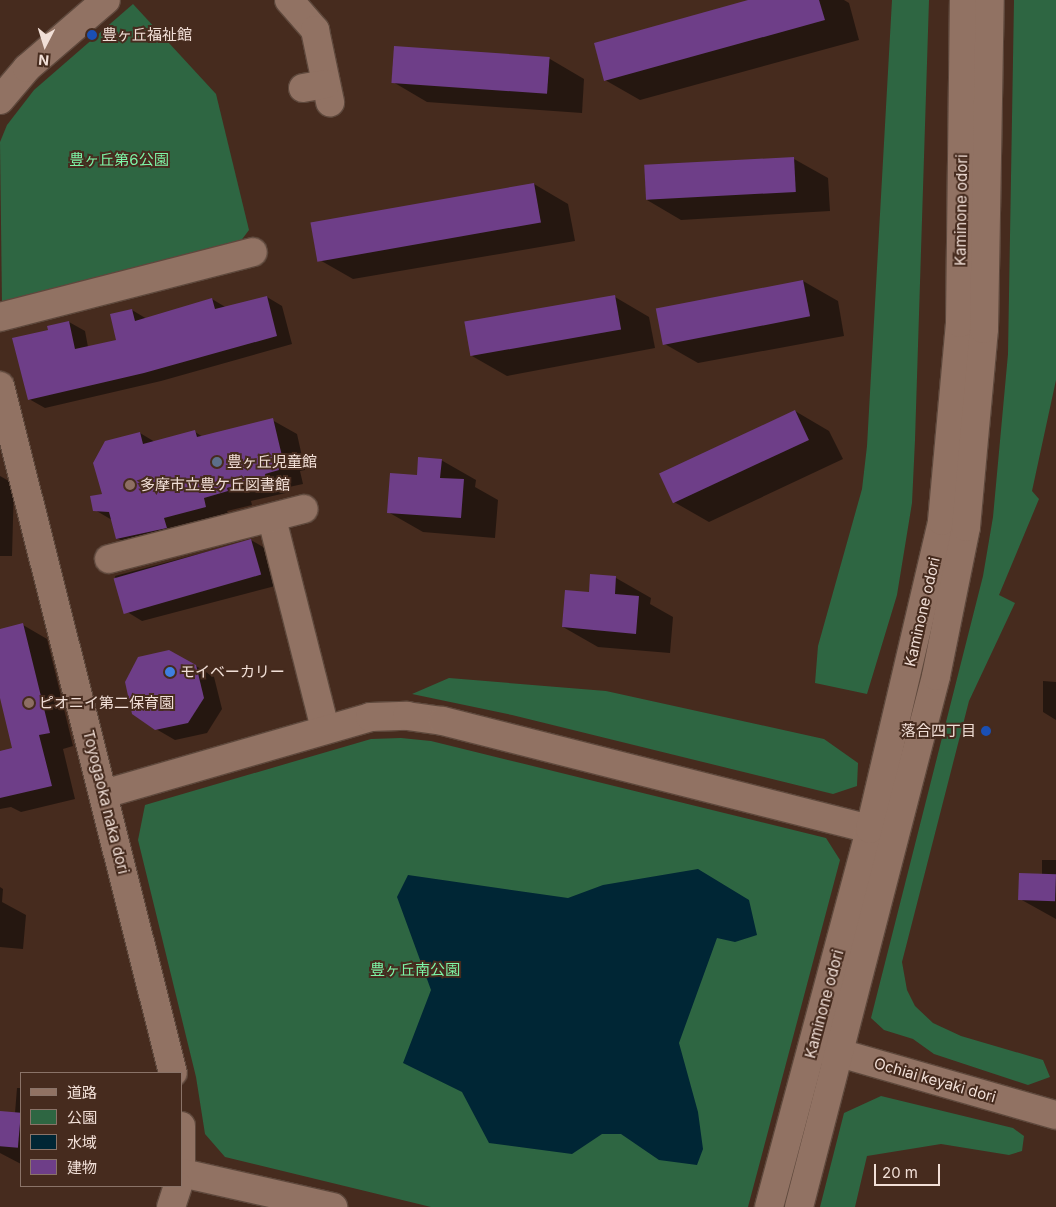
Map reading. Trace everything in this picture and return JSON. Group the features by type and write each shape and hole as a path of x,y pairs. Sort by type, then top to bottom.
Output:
{"street":[{"path":"0,100 27,68 106,0"},
{"name":"Kaminone odori","path":"799,1207 840,1053 949,473 960,323 964,0"},
{"name":"Kaminone odori","path":"770,1207 813,1046 936,676 966,527 984,329 990,0"},
{"path":"299,4 315,30 320,91"},
{"path":"0,317 253,252"},
{"name":"Toyogaoka naka dori","path":"0,386 173,1072"},
{"path":"109,560 272,519 304,509"},
{"path":"272,519 325,730"},
{"path":"104,794 370,717 407,716 443,721 883,832"},
{"name":"Ochiai keyaki dori","path":"813,1046 1056,1115"},
{"path":"182,1178 333,1207"},
{"path":"171,1207 177,1187"}],"green space":[{"path":"892,0 929,0 915,440 912,503 897,595 867,694 815,683 818,646 862,489 867,446"},
{"path":"1014,0 1056,0 1056,380 1032,491 1039,499 999,595 1015,603 969,701 902,962 907,990 915,1006 933,1023 961,1036 1043,1060 1050,1077 1028,1085 934,1054 913,1039 884,1030 871,1018 983,576 993,517 1008,354"},
{"name":"豊ヶ丘第6公園","path":"133,4 216,94 249,230 240,242 2,304 0,142 7,125 34,90"},
{"path":"449,678 606,691 824,739 858,763 857,786 833,794 512,715 412,694"},
{"name":"豊ヶ丘南公園","path":"401,738 431,741 826,838 840,860 748,1207 431,1207 225,1157 205,1134 196,1077 138,840 145,805 371,739"},
{"path":"881,1096 1013,1128 1024,1136 1022,1151 1009,1155 941,1144 867,1156 855,1207 820,1207 844,1113"}],"water":[{"path":"698,869 749,900 757,935 735,942 717,938 679,1043 698,1112 703,1149 697,1165 659,1160 621,1134 602,1134 572,1154 489,1143 462,1092 403,1063 431,990 397,897 408,875 568,898 603,885"}],"building":[{"path":"748,0 819,0 825,20 604,81 594,43"},
{"path":"394,46 550,57 547,94 391,83"},
{"path":"794,157 796,192 646,200 644,165"},
{"path":"534,183 541,222 317,262 310,222"},
{"path":"803,280 810,316 663,345 656,309"},
{"path":"615,295 621,329 470,356 464,322"},
{"path":"267,296 277,336 144,373 28,400 12,338 48,330 47,326 69,321 75,349 116,340 110,314 132,309 135,321 212,298 215,309"},
{"path":"795,410 809,440 673,503 659,473"},
{"path":"273,418 282,456 276,458 279,470 265,474 266,478 227,488 228,491 204,498 206,507 164,518 167,528 116,539 109,512 93,511 90,496 102,494 93,463 105,441 140,432 143,444 195,430 197,437"},
{"path":"418,457 442,459 440,478 464,479 461,518 387,513 390,473 417,475"},
{"path":"251,539 261,575 124,614 114,578"},
{"path":"590,574 616,576 615,594 639,596 636,634 562,627 565,590 589,592"},
{"path":"23,623 50,733 39,735 52,786 0,798 0,751 12,748 0,698 0,629"},
{"path":"169,650 196,665 204,698 188,723 155,730 132,714 125,682 138,657"},
{"path":"1019,873 1056,874 1055,901 1018,900"},
{"path":"0,1111 20,1113 18,1148 0,1146"}],"place":[{"name":"豊ヶ丘福祉館","path":"92,35"},
{"name":"豊ヶ丘児童館","path":"217,462"},
{"name":"多摩市立豊ケ丘図書館","path":"130,485"},
{"name":"モイベーカリー","path":"170,672"},
{"name":"ピオニイ第二保育園","path":"29,703"},
{"name":"落合四丁目","path":"986,731"}]}
